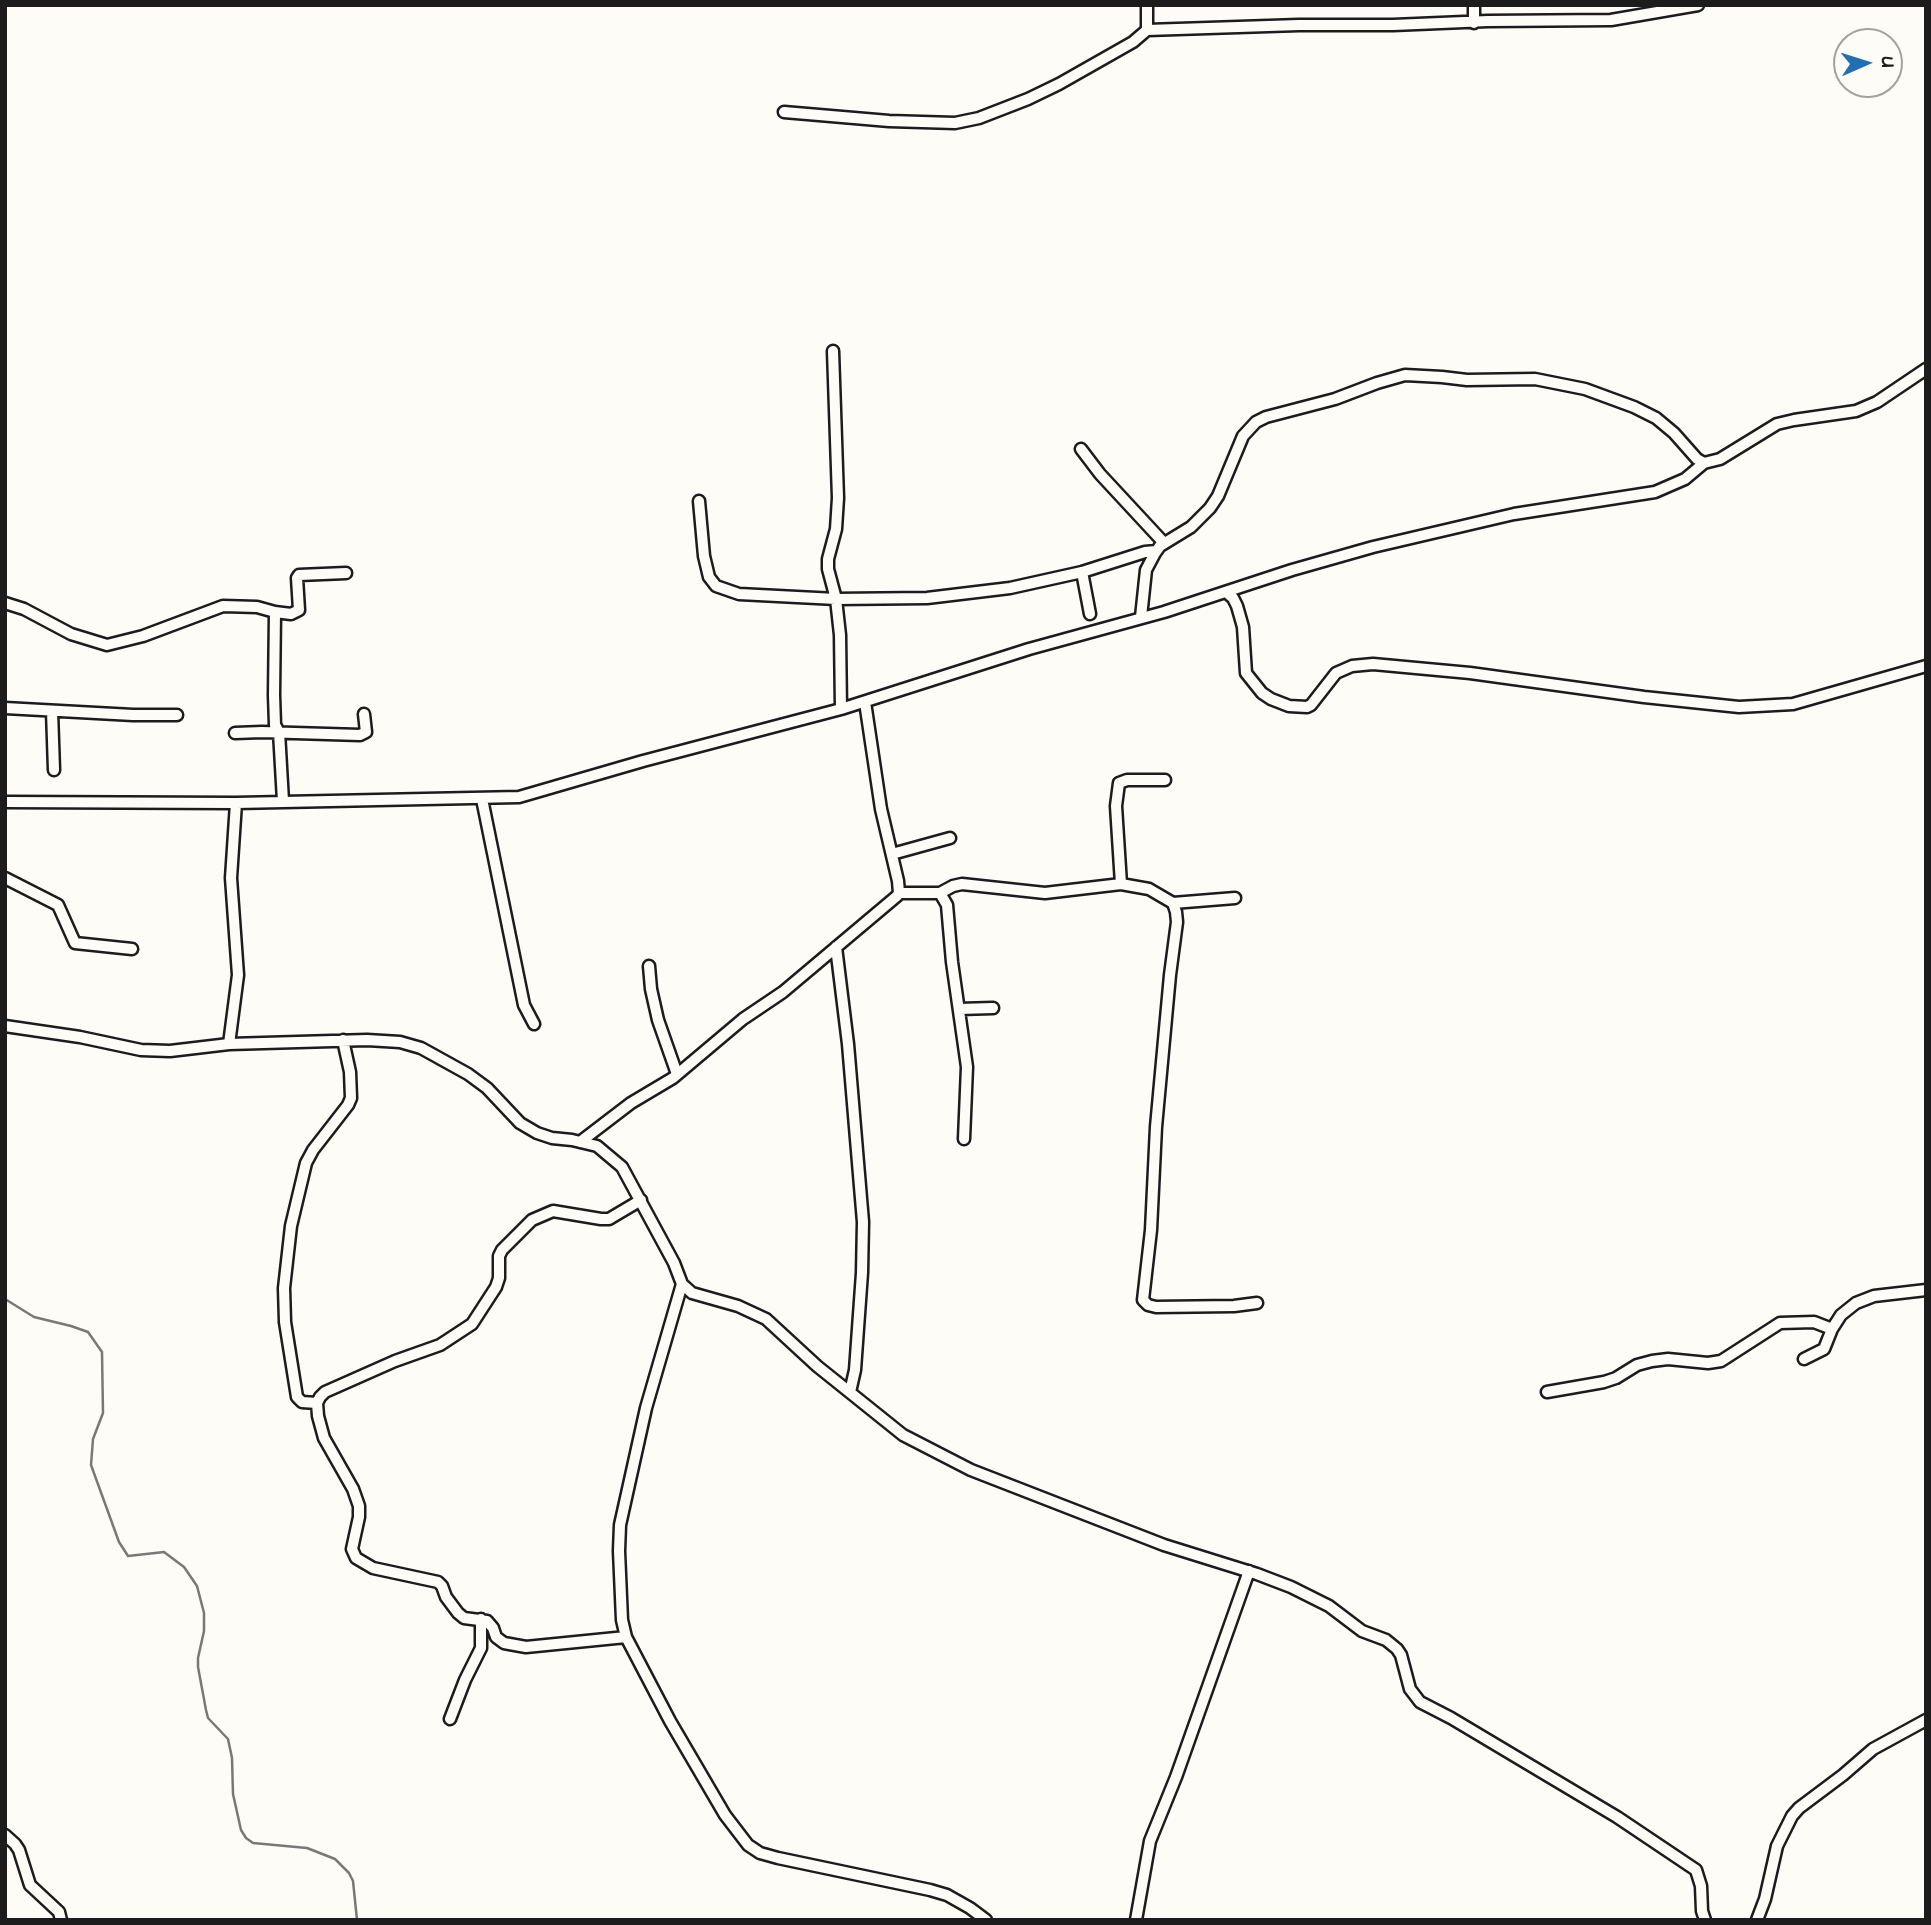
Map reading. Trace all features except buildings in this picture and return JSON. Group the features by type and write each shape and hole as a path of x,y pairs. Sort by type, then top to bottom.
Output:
{"street":[{"path":"1147,5 1147,30"},
{"path":"1474,5 1474,23"},
{"path":"784,112 889,121 956,123 979,118 1059,84 1133,42 1147,30 1298,24 1611,20 1698,5"},
{"path":"833,351 838,498 828,569 836,599 840,635 841,709"},
{"path":"5,802 236,803 519,797 865,702 1029,649 1373,547 1527,512 1655,492 1685,478 1704,463 1720,459 1777,424 1856,411 1877,402 1926,369"},
{"path":"699,501 704,556 709,577 716,586 739,594 836,599 927,598 1010,588 1082,572 1160,547 1191,527 1210,508 1218,496 1243,436 1256,422 1335,399 1405,374 1466,380 1535,379 1585,390 1657,418 1704,463"},
{"path":"1081,449 1160,547"},
{"path":"1140,617 1146,570 1160,547"},
{"path":"1082,572 1090,614"},
{"path":"5,603 23,609 71,634 107,645 143,636 223,606 257,607 291,614 299,610 299,575 346,573"},
{"path":"1226,592 1237,606 1242,626 1246,673 1271,699 1289,706 1307,707 1336,673 1352,666 1373,664 1470,673 1644,697 1739,706 1793,704 1926,666"},
{"path":"275,612 275,725 279,732 283,802"},
{"path":"580,1142 631,1103 677,1074 743,1019 783,992 892,902 899,893 881,809 865,702"},
{"path":"5,708 177,715"},
{"path":"52,711 54,770"},
{"path":"235,733 360,735 366,732 365,714"},
{"path":"1121,884 1116,806 1119,783 1127,780 1166,780"},
{"path":"482,799 524,1005 534,1024"},
{"path":"229,1044 238,975 231,878 236,803"},
{"path":"892,854 950,838"},
{"path":"5,878 58,905 75,943 132,950"},
{"path":"899,893 940,894 953,886 968,884 1045,892 1121,884 1149,889 1173,903 1235,898"},
{"path":"940,894 947,905 967,1068 964,1139"},
{"path":"1173,903 1177,922 1156,1127 1151,1230 1143,1297 1145,1303 1156,1307 1257,1303"},
{"path":"836,947 843,989 863,1222 855,1370 850,1392"},
{"path":"649,966 658,1020 677,1074"},
{"path":"960,1009 993,1008"},
{"path":"5,1026 80,1037 141,1050 170,1051 229,1044 343,1041 400,1042 421,1048 468,1074 487,1088 520,1123 537,1133 597,1146 614,1159 622,1167 682,1283 692,1293 738,1306 766,1319 817,1366 904,1435 971,1470 1164,1545 1291,1587 1329,1606 1362,1631 1391,1643 1401,1655 1410,1689 1420,1702 1578,1794 1696,1870 1705,1920"},
{"path":"317,1403 302,1402 297,1396 285,1322 284,1288 291,1226 306,1163 351,1098 350,1072 343,1041"},
{"path":"626,1637 517,1647 499,1640 490,1624 481,1619 461,1616 438,1582 373,1568 356,1558 352,1549 359,1506 353,1489 324,1438 317,1403 325,1392 395,1361 440,1345 472,1324 496,1287 502,1250 532,1220 553,1211 609,1219 640,1200"},
{"path":"682,1283 646,1408 620,1525 622,1620 626,1637 670,1721 725,1815 748,1845 760,1853 947,1895 986,1920"},
{"path":"1804,1359 1824,1349 1841,1315 1856,1303 1874,1296 1926,1290"},
{"path":"1547,1392 1604,1382 1637,1365 1652,1361 1721,1361 1780,1323 1814,1322 1832,1329"},
{"path":"1136,1920 1150,1841 1176,1777 1249,1572"},
{"path":"450,1719 481,1648 481,1619"},
{"path":"1757,1920 1765,1899 1777,1846 1799,1808 1873,1749 1926,1720"},
{"path":"5,1835 19,1850 30,1885 59,1912 61,1920"}],"waterway":[{"path":"5,1299 34,1317 88,1332 102,1352 103,1413 93,1439 91,1465 119,1542 128,1556 164,1552 184,1567 197,1586 204,1613 198,1667 208,1718 228,1739 232,1758 233,1794 241,1830 253,1843 307,1848 335,1859 353,1881 357,1920"}]}
